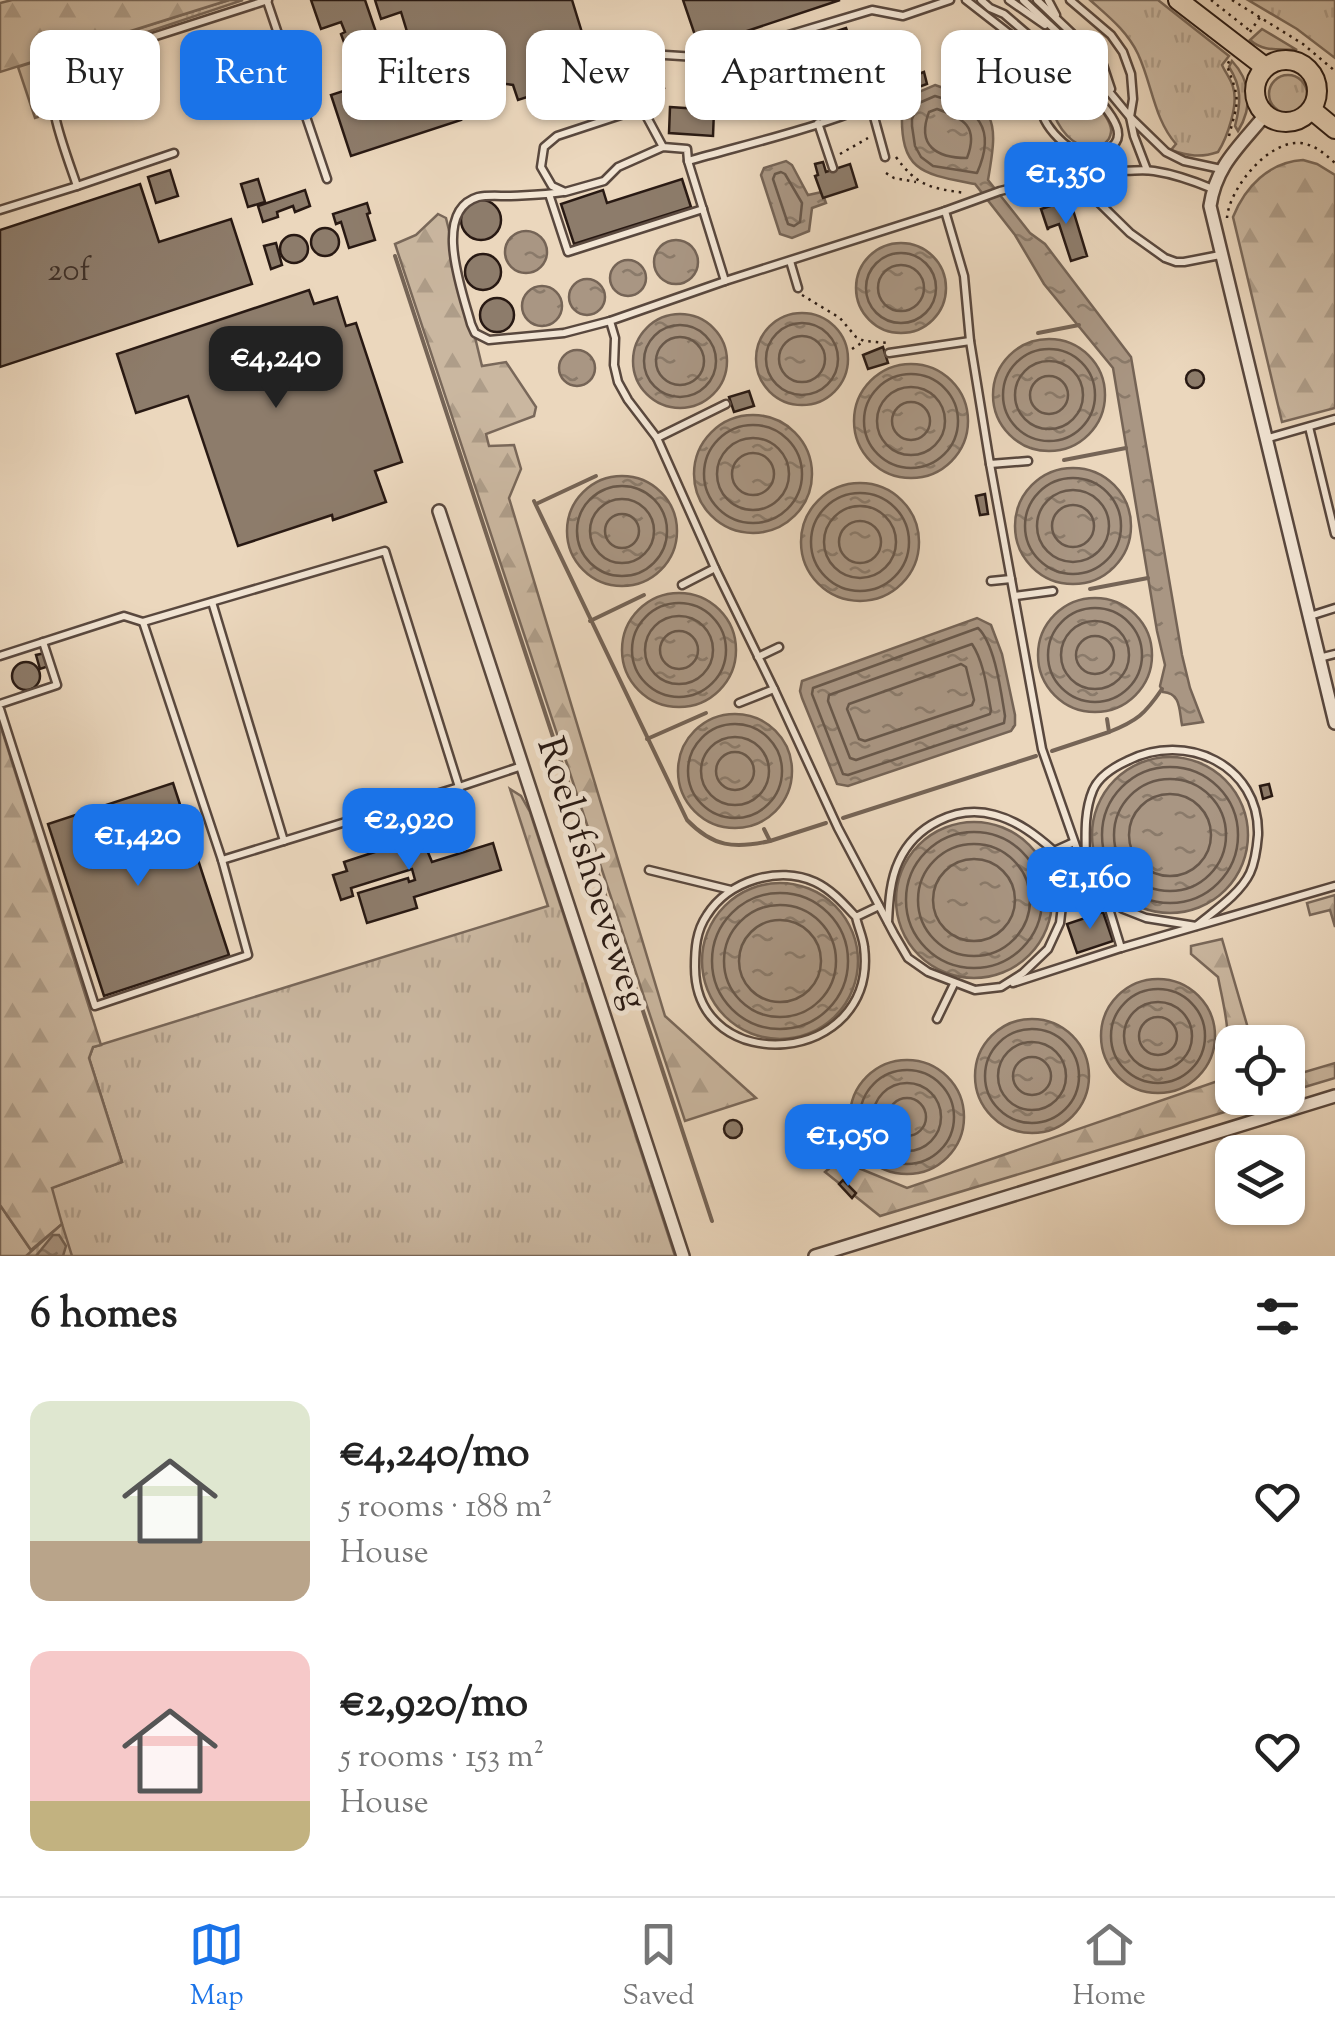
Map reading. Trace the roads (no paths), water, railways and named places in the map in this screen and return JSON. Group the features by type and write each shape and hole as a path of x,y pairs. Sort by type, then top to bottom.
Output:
{"main road":[{"path":"1178,0 1265,67"},
{"path":"1290,59 1314,74 1318,92 1312,110 1291,122 1279,122 1265,115 1257,102 1255,87 1265,67 1290,59"},
{"path":"1312,110 1335,129"}],"street":[{"path":"1265,115 1224,164 1210,206 1335,722"},
{"name":"Roelofshoeveweg","path":"439,511 683,1256"},
{"path":"815,1256 1335,1096"}],"lane":[{"path":"77,186 51,101 53,83 62,71 78,61 268,0 328,180"},
{"path":"665,55 712,58 872,10 904,16 950,0"},
{"path":"966,0 1004,30"},
{"path":"981,0 1023,30"},
{"path":"1009,0 1054,30"},
{"path":"1023,0 1054,30"},
{"path":"1037,0 1102,62 1113,96"},
{"path":"1048,0 1056,16"},
{"path":"1070,0 1111,35 1123,52 1131,74 1130,117 1147,170"},
{"path":"997,1 1004,14"},
{"path":"1108,90 1166,152 1184,160 1224,164"},
{"path":"564,192 552,186 542,167 544,147 557,136 642,108 663,147"},
{"path":"1083,156 1112,148 1118,138 1117,124 1108,113"},
{"path":"688,161 827,120"},
{"path":"875,120 885,157"},
{"path":"1046,120 1070,148 1116,170 1147,170 1213,189"},
{"path":"818,123 833,168"},
{"path":"725,282 686,149 663,147 618,166 604,181 564,192 479,196 463,204 456,220 454,257 475,332 489,340 564,333 610,321 1000,191 1049,179 1066,179 1082,185 1130,233 1164,258 1184,262 1220,255"},
{"path":"0,210 174,153"},
{"path":"549,194 568,252 703,209"},
{"path":"945,211 964,276 990,464 1042,749 1074,842 1106,898 1121,948"},
{"path":"790,261 798,288"},
{"path":"610,321 618,382 657,438 838,828 908,958 954,984 975,990 1001,987 1335,886"},
{"path":"889,353 970,341"},
{"path":"657,438 726,404"},
{"path":"1266,439 1335,419"},
{"path":"1309,427 1335,534"},
{"path":"990,464 1028,461"},
{"path":"0,656 124,616 143,622 385,551 464,803"},
{"path":"682,585 715,568"},
{"path":"991,581 1011,579"},
{"path":"1014,596 1054,591"},
{"path":"212,602 284,841"},
{"path":"1309,616 1335,608"},
{"path":"43,642 57,685 0,706 96,1006 248,955 222,860 143,622"},
{"path":"758,657 779,646"},
{"path":"1319,658 1335,654"},
{"path":"740,703 774,688"},
{"path":"1086,866 1085,814 1095,786 1112,768 1140,754 1164,749 1190,751 1216,760 1250,794 1258,818 1257,848 1250,874 1196,926 1146,918 1106,898"},
{"path":"222,860 523,766"},
{"path":"888,922 898,862 913,839 933,823 964,812 994,814 1028,831 1054,851 1063,896 1060,924 1048,949 1001,987"},
{"path":"1054,851 1074,842"},
{"path":"649,870 731,890"},
{"path":"796,875 819,884 856,917 864,946 864,974 854,1001 837,1025 814,1038 758,1044 726,1032 706,1008 695,980 695,944 707,914 731,890 773,876 796,875"},
{"path":"856,917 879,906"},
{"path":"937,1019 954,984"}],"water":[{"path":"935,85 941,87 941,120 990,120 993,142 988,180 1030,233 1045,244 1131,357 1182,655 1203,722 1182,725 1176,699 1160,686 1165,665 1113,368 1044,284 1015,235 975,184 929,173 911,159 905,148 902,120 921,120 921,91"},
{"path":"786,161 808,195 822,192 826,203 812,208 809,231 792,238 780,234 761,175 764,168"},
{"path":"526,231 541,237 547,252 541,267 526,273 511,267 505,252 511,237"},
{"path":"676,240 691,247 698,262 691,277 676,284 661,277 654,262 661,247"},
{"path":"901,243 918,246 933,256 943,271 943,305 933,320 918,330 901,333 884,330 869,320 859,305 856,288 859,271 869,256 884,246"},
{"path":"628,260 641,265 646,278 641,291 628,296 615,291 610,278 615,265"},
{"path":"587,279 599,285 605,297 599,309 587,315 575,309 569,297 575,285"},
{"path":"542,286 556,292 562,306 556,320 542,326 528,320 522,306 528,292"},
{"path":"802,313 820,317 834,327 844,341 848,359 844,377 834,391 820,401 802,405 784,401 770,391 760,377 756,359 760,341 770,327 784,317"},
{"path":"680,314 698,318 713,328 723,343 727,361 723,379 713,394 698,404 680,408 662,404 647,394 637,379 633,361 637,343 647,328 662,318"},
{"path":"1049,339 1071,343 1089,355 1101,373 1105,395 1101,417 1089,435 1071,447 1049,451 1027,447 1009,435 997,417 993,395 997,373 1009,355 1027,343"},
{"path":"577,350 590,355 595,368 590,381 577,386 564,381 559,368 564,355"},
{"path":"911,364 933,368 951,381 964,399 968,421 964,443 951,461 933,474 911,478 889,474 871,461 858,443 854,421 858,399 871,381 889,368"},
{"path":"753,415 776,420 795,432 807,451 812,474 807,497 795,516 776,528 753,533 730,528 711,516 699,497 694,474 699,451 711,432 730,420"},
{"path":"1073,468 1095,472 1114,485 1127,504 1131,526 1127,548 1114,567 1095,580 1073,584 1051,580 1032,567 1019,548 1015,526 1019,504 1032,485 1051,472"},
{"path":"622,476 643,480 661,492 673,510 677,531 673,552 661,570 643,582 622,586 601,582 583,570 571,552 567,531 571,510 583,492 601,480"},
{"path":"860,483 883,488 902,500 914,519 919,542 914,565 902,584 883,596 860,601 837,596 818,584 806,565 801,542 806,519 818,500 837,488"},
{"path":"679,593 701,598 719,610 731,628 736,650 731,672 719,690 701,702 679,707 657,702 639,690 627,672 622,650 627,628 639,610 657,598"},
{"path":"1095,598 1117,603 1135,615 1147,633 1152,655 1147,677 1135,695 1117,707 1095,712 1073,707 1055,695 1043,677 1038,655 1043,633 1055,615 1073,603"},
{"path":"977,618 991,625 1002,654 1015,715 1011,731 848,786 837,784 802,698 802,681"},
{"path":"735,714 757,719 775,731 787,749 792,771 787,793 775,811 757,823 735,828 713,823 695,811 683,793 678,771 683,749 695,731 713,719"},
{"path":"1170,757 1200,763 1225,780 1242,805 1248,835 1242,865 1225,890 1200,907 1170,913 1140,907 1115,890 1098,865 1092,835 1098,805 1115,780 1140,763"},
{"path":"974,822 1004,828 1029,845 1046,870 1052,900 1046,930 1029,955 1004,972 974,978 944,972 919,955 902,930 896,900 902,870 919,845 944,828"},
{"path":"780,883 810,889 835,906 852,931 858,961 852,991 835,1016 810,1033 780,1039 750,1033 725,1016 708,991 702,961 708,931 725,906 750,889"},
{"path":"1158,979 1180,984 1198,996 1213,1025 1210,1058 1198,1076 1180,1088 1158,1093 1136,1088 1118,1076 1106,1058 1101,1036 1106,1014 1118,996 1136,984"},
{"path":"1032,1019 1054,1024 1072,1036 1084,1054 1089,1076 1084,1098 1072,1116 1054,1128 1032,1133 1010,1128 992,1116 980,1098 975,1076 980,1054 992,1036 1010,1024"},
{"path":"907,1060 929,1065 947,1077 959,1095 964,1117 959,1139 947,1157 929,1169 907,1174 885,1169 867,1157 855,1139 850,1117 855,1095 867,1077 885,1065"},
{"path":"53,1235 59,1235 66,1246 63,1256 36,1256"}],"waterway":[{"path":"395,256 712,1221"},
{"path":"1038,333 1079,325"},
{"path":"1064,460 1126,448"},
{"path":"536,504 596,476"},
{"path":"534,501 687,820 706,836 725,844 770,841 764,829"},
{"path":"1090,589 1148,578"},
{"path":"590,621 644,595"},
{"path":"1109,732 1140,716 1162,689"},
{"path":"647,739 706,713"},
{"path":"1052,751 1109,732 1107,719"},
{"path":"843,818 1036,756"},
{"path":"770,841 826,823"}]}
